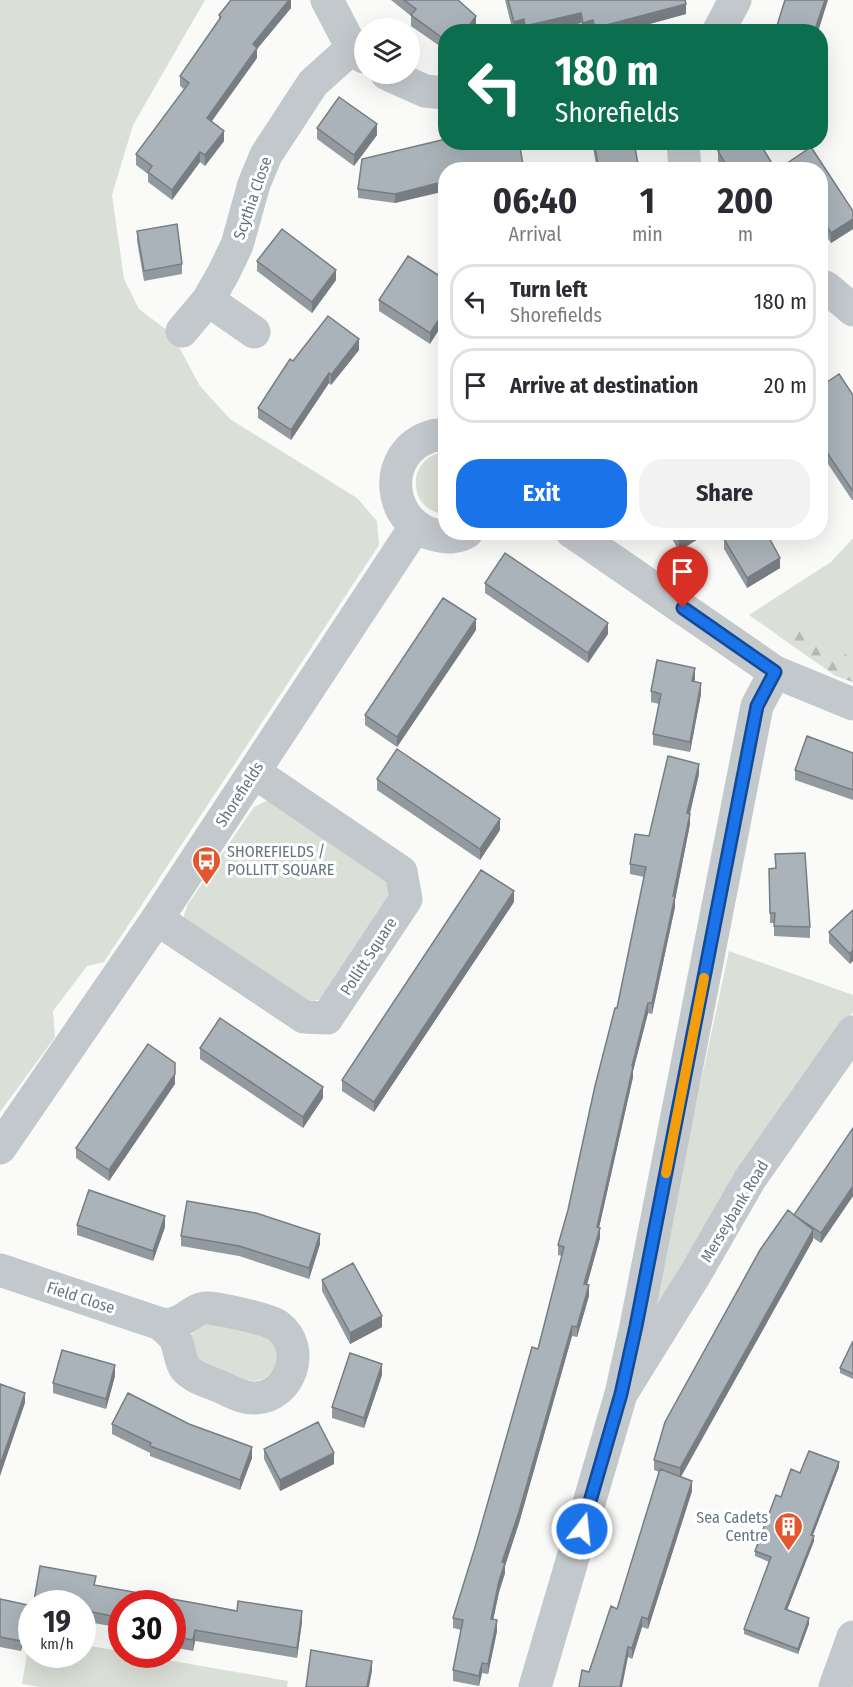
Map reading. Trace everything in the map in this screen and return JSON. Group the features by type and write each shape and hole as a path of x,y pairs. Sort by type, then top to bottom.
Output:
{"street":[{"path":"327,0 354,45"},
{"path":"722,24 735,0"},
{"name":"Scythia Close","path":"182,331 208,300 223,274 237,244 266,155 281,129 313,83 354,55"},
{"path":"409,84 425,91 438,92"},
{"path":"828,289 853,310"},
{"path":"208,300 254,332"},
{"path":"438,436 431,436 417,443 406,454 398,468 395,484 397,500 404,515 414,526 438,536"},
{"name":"Shorefields","path":"0,1148 157,919 414,526"},
{"path":"584,540 775,672 853,704"},
{"name":"Merseybank Road","path":"535,1687 621,1394 639,1314 757,706 775,672"},
{"name":"Pollitt Square","path":"157,919 304,1017 327,1018 405,898 401,872 254,772"},
{"name":"Merseybank Road","path":"621,1394 696,1274 750,1179 853,1032"},
{"name":"Field Close","path":"0,1270 161,1324"},
{"path":"835,1687 853,1637"}],"green space":[{"path":"0,0 205,0 133,125 112,195 124,279 139,309 172,334 200,386 230,419 357,498 377,521 379,545 104,962 87,966 53,1011 55,1037 0,1112"},
{"path":"438,454 438,512 423,504 416,483 423,463"},
{"path":"853,538 853,682 836,676 749,615 831,562"},
{"path":"804,627 850,657 853,656 853,682 836,676 777,635"},
{"path":"266,801 273,802 370,866 388,884 389,901 326,996 317,1000 308,1001 184,921 188,904 254,807"},
{"path":"729,951 853,995 853,1012 655,1320 651,1313"},
{"path":"214,1322 270,1336 278,1351 275,1368 270,1374 263,1379 247,1380 201,1364 191,1354 189,1337 198,1328"},
{"path":"96,1647 108,1649 108,1668 186,1668 186,1663 288,1681 287,1687 40,1687 22,1684 25,1668 96,1668"}],"building":[{"path":"231,0 289,0 253,44 257,48 207,118 224,131 205,155 200,152 172,190 148,172 152,166 136,154 189,83 180,76"},
{"path":"404,0 458,0 476,16 470,24 438,24 438,35 420,22 420,18 411,15 416,9"},
{"path":"508,0 685,0 686,4 610,24 594,24 593,20 583,23 581,13 534,24 525,24 524,19 514,22"},
{"path":"785,0 825,0 817,24 778,24"},
{"path":"339,97 377,124 354,155 317,128"},
{"path":"438,141 438,150 520,150 523,162 438,162 438,183 395,194 358,189 362,159"},
{"path":"595,150 635,150 638,162 597,162"},
{"path":"764,150 771,162 724,162 718,151"},
{"path":"807,150 813,150 821,162 789,162"},
{"path":"828,173 853,211 853,219 831,233 828,228"},
{"path":"177,224 182,264 144,271 137,231"},
{"path":"282,229 336,270 312,302 257,261"},
{"path":"408,256 438,275 438,321 430,333 379,300"},
{"path":"328,316 359,339 331,375 329,373 291,430 258,408 290,359 293,361"},
{"path":"839,374 853,395 852,490 828,454 828,382"},
{"path":"725,540 770,540 780,558 747,578"},
{"path":"505,553 608,623 588,653 485,583"},
{"path":"443,598 476,619 397,737 365,715"},
{"path":"657,660 695,668 692,681 701,683 690,742 653,734 661,694 651,691"},
{"path":"807,736 853,753 853,790 795,770"},
{"path":"397,749 500,819 480,849 377,779"},
{"path":"668,756 699,764 687,813 690,814 673,896 675,896 652,1003 648,1003 632,1066 597,1227 600,1228 584,1284 589,1285 577,1327 572,1326 519,1512 502,1562 505,1563 491,1619 497,1620 488,1664 482,1663 479,1676 453,1670 463,1620 453,1618 532,1347 538,1349 564,1247 558,1245 568,1210 595,1086 615,1008 617,1008 646,867 630,864 635,834 649,836"},
{"path":"805,853 810,927 774,926 775,913 770,913 769,869 776,868 775,854"},
{"path":"481,870 514,891 374,1102 342,1080"},
{"path":"853,910 853,950 850,954 829,932"},
{"path":"220,1018 323,1087 303,1117 200,1048"},
{"path":"148,1044 175,1063 175,1074 109,1170 76,1148"},
{"path":"853,1128 853,1186 821,1233 794,1215"},
{"path":"89,1190 165,1216 153,1251 77,1225"},
{"path":"187,1201 256,1213 320,1234 309,1268 239,1246 181,1236"},
{"path":"788,1210 813,1230 680,1468 654,1460 665,1422 760,1250"},
{"path":"353,1263 382,1316 350,1333 322,1280"},
{"path":"853,1341 853,1374 840,1368"},
{"path":"62,1350 115,1365 106,1399 53,1383"},
{"path":"350,1353 382,1364 364,1418 332,1407"},
{"path":"0,1384 25,1393 0,1465"},
{"path":"128,1393 189,1424 252,1447 240,1480 150,1446 151,1443 112,1424"},
{"path":"318,1422 334,1453 280,1480 264,1449"},
{"name":"Sea Cadets Centre","path":"809,1451 839,1462 811,1535 814,1536 785,1609 809,1618 798,1649 744,1629 771,1557 755,1551 776,1495 781,1497 791,1469 800,1473"},
{"path":"660,1469 692,1481 648,1619 642,1617 632,1648 628,1647 620,1687 579,1687 582,1670 589,1672 611,1606 617,1609"},
{"path":"40,1566 96,1576 94,1585 122,1590 108,1590 108,1615 96,1613 96,1590 36,1590"},
{"path":"0,1599 18,1603 18,1640 0,1637"},
{"path":"238,1601 302,1611 297,1648 195,1630 193,1640 186,1639 186,1602 237,1611"},
{"path":"311,1650 372,1661 367,1687 306,1687"}],"slow traffic":[{"path":"666,1173 704,978"}],"place":[{"name":"SHOREFIELDS / POLLITT SQUARE","path":"206,886"},
{"name":"Sea Cadets Centre","path":"789,1552"}],"route":[{"path":"582,1529 621,1394 636,1326 757,706 775,672 683,608"}]}
